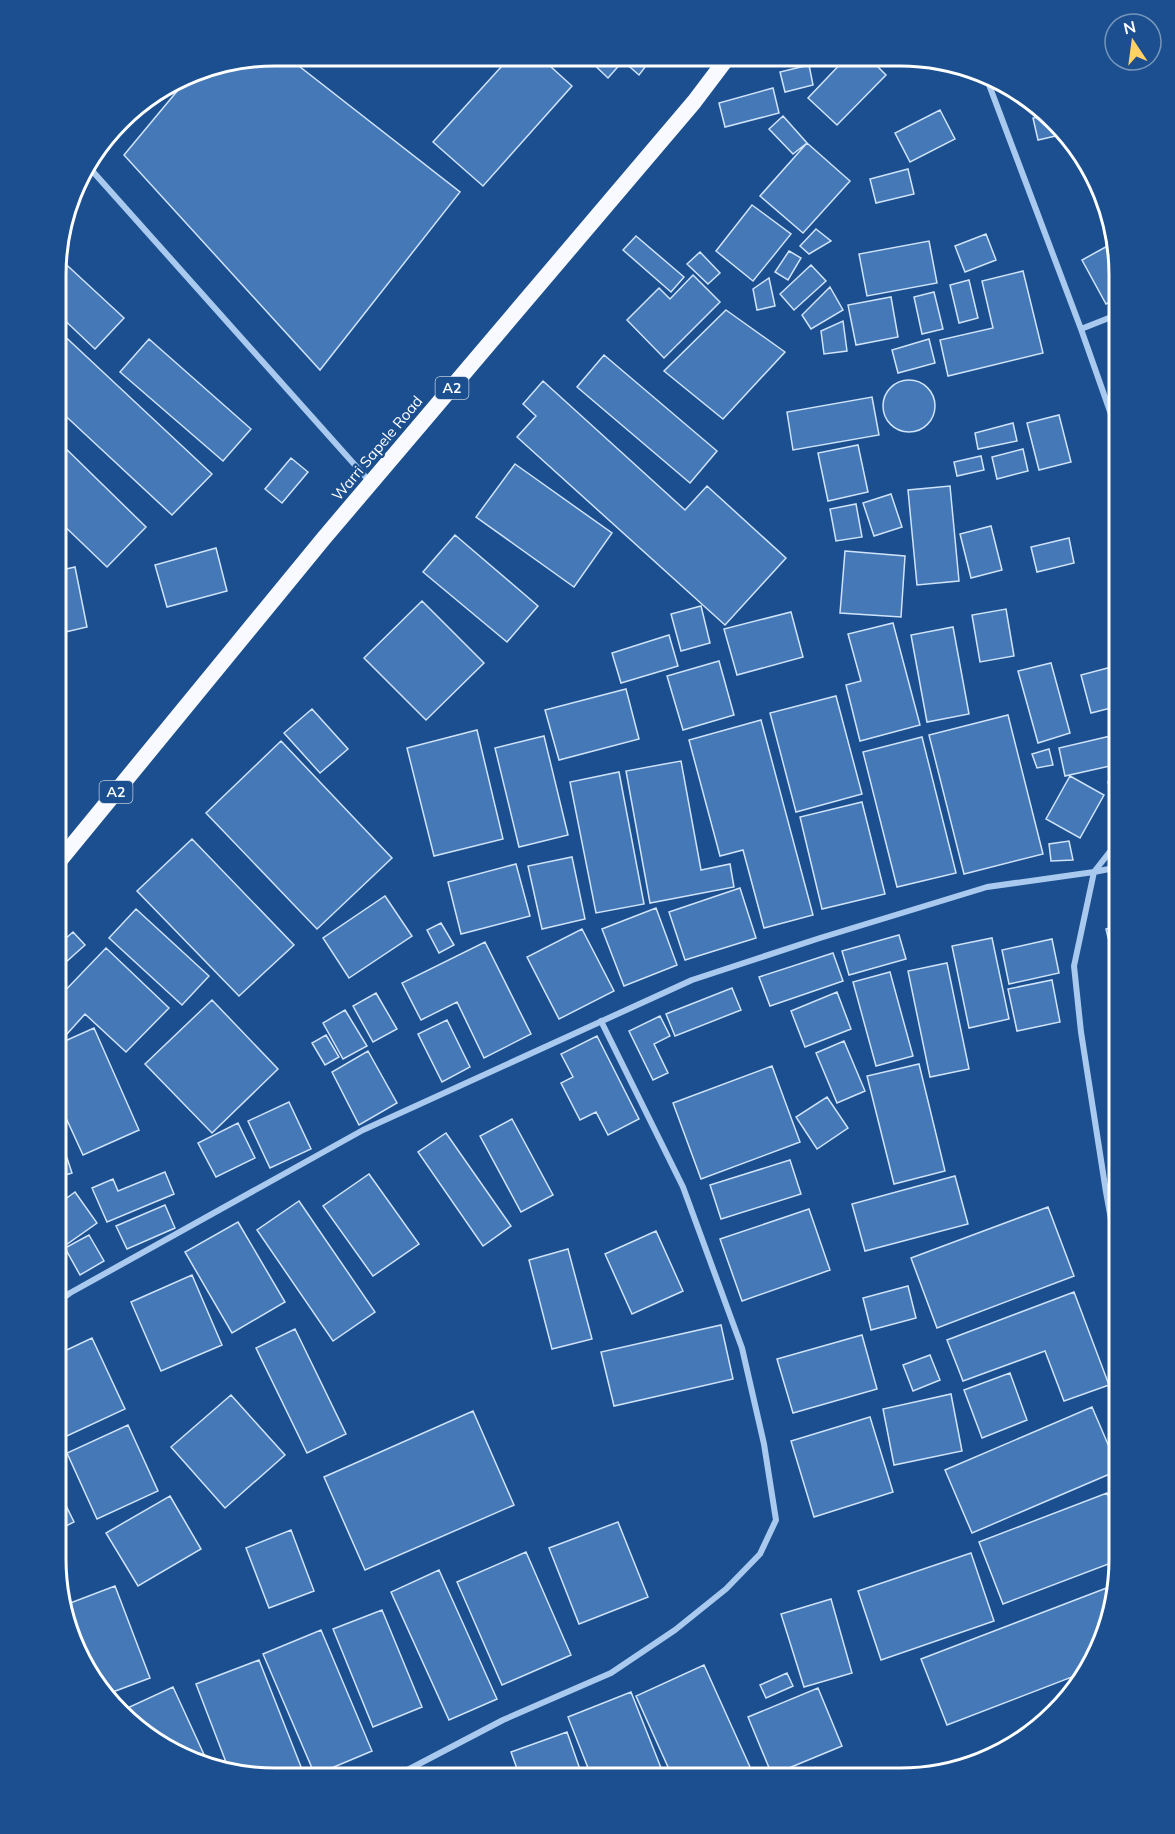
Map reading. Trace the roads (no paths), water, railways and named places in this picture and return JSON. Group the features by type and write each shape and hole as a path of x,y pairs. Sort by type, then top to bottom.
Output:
{"highway":[{"name":"Warri Sapele Road","path":"66,854 242,637 694,102 721,66"}],"street":[{"path":"990,87 1109,409"},
{"path":"93,172 371,483"},
{"path":"1081,329 1109,318"},
{"path":"1109,853 1094,872 1074,966 1081,1032 1109,1208"},
{"path":"66,1296 363,1130 692,980 987,886 1109,869"},
{"path":"411,1768 503,1720 611,1673 630,1661 675,1630 726,1589 760,1554 776,1520 764,1444 742,1348 683,1187 601,1021"}]}
